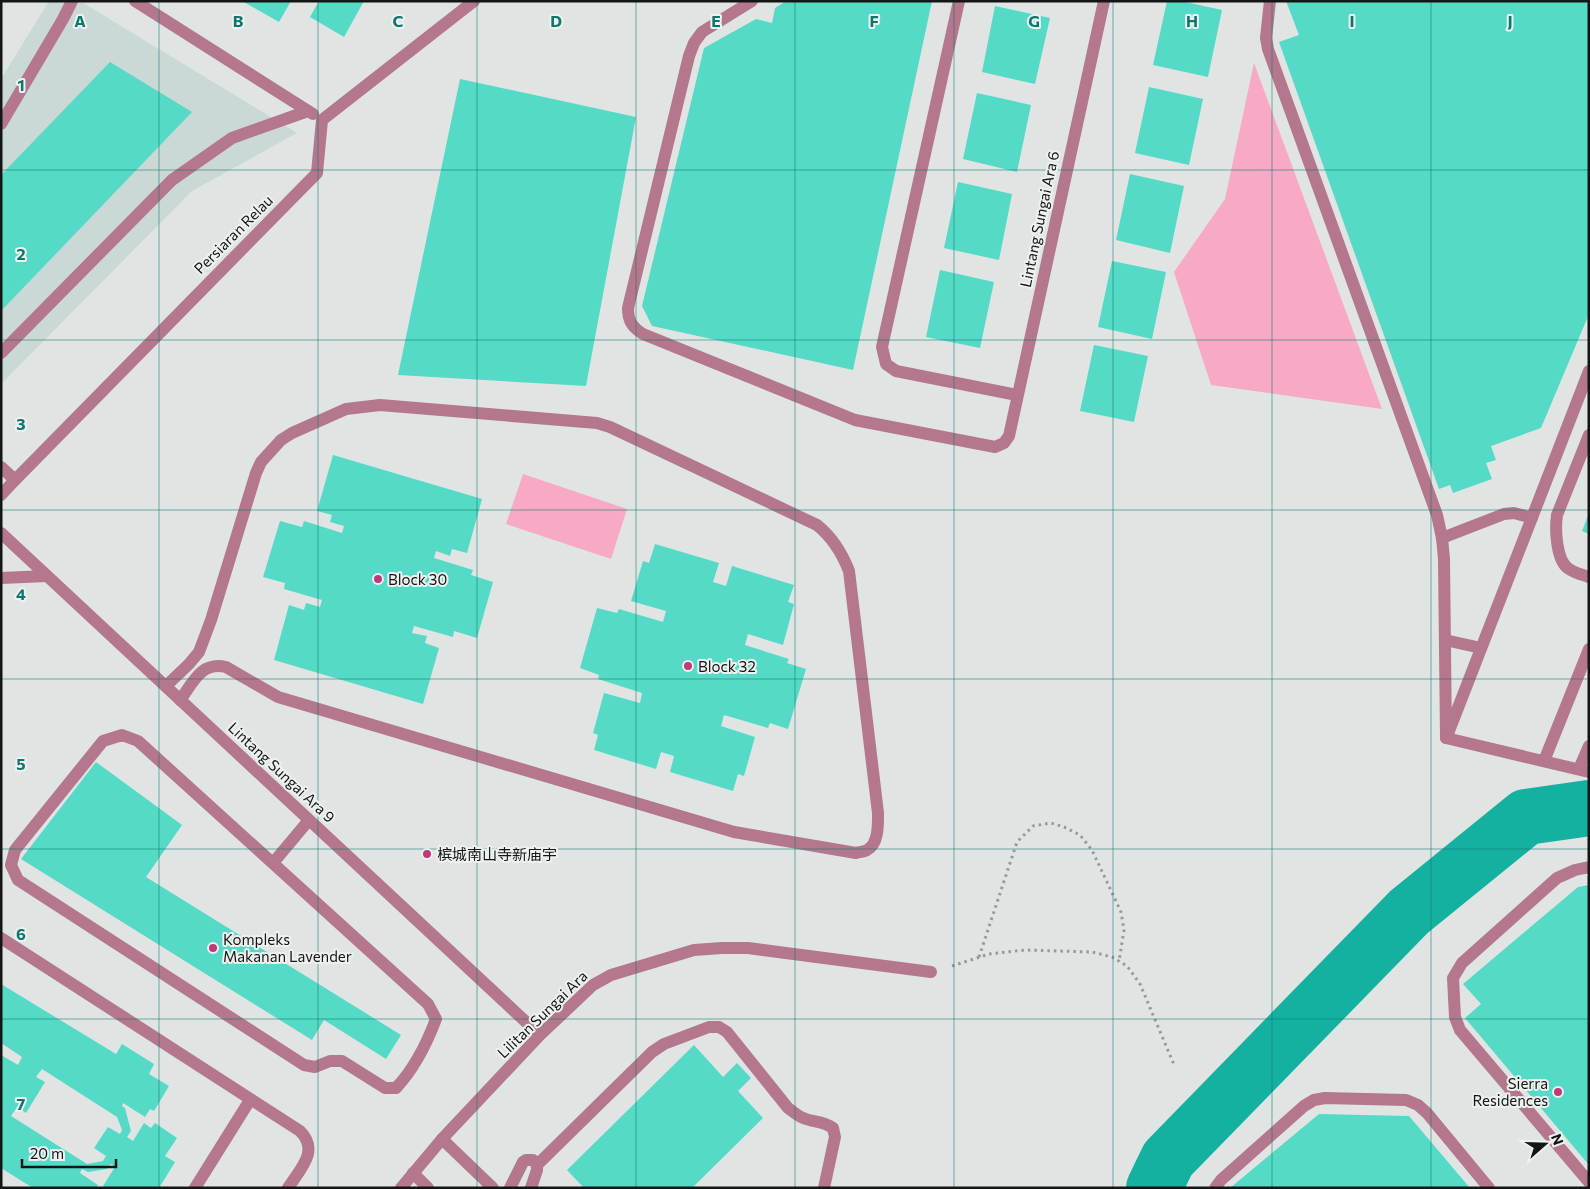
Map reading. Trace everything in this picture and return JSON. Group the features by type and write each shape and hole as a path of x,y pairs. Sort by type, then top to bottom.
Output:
{"street":[{"path":"1,124 72,1"},
{"path":"135,1 322,120 474,1"},
{"name":"Lintang Sungai Ara 6","path":"752,1 702,32 688,56 628,308 628,318 631,324 644,334 855,420 995,447 1004,443 1009,436 1104,1"},
{"path":"959,1 882,347 886,364 896,371 1017,395"},
{"path":"1270,1 1266,38 1268,49 1437,515 1444,558 1446,738"},
{"path":"1,353 172,180 232,138 308,111"},
{"name":"Persiaran Relau","path":"1,495 317,172 322,120"},
{"path":"1446,738 1589,371"},
{"path":"166,686 190,664 199,652 212,620 260,462 280,440 346,409 380,405 597,423 610,427 817,525 826,532 841,554 849,571 877,803 878,825 874,844 867,850 856,853 734,832 278,697 226,667 218,665 211,665 203,670 180,700"},
{"path":"1589,435 1557,515 1555,527 1560,558 1564,564 1569,569 1589,577"},
{"path":"1,467 15,480"},
{"path":"1442,538 1504,514 1514,513 1532,518"},
{"name":"Lintang Sungai Ara 9","path":"1,533 540,1035"},
{"path":"1,578 47,576"},
{"path":"1445,640 1481,648"},
{"path":"1544,761 1589,649"},
{"path":"122,735 138,741 273,863 428,1004 436,1019 431,1034 406,1078 396,1088 385,1088 342,1060 330,1060 315,1067 304,1064 18,880 11,864 15,850 103,741 122,735"},
{"path":"1446,738 1584,771 1589,746"},
{"path":"273,863 309,820"},
{"path":"1589,867 1575,870 1557,878 1462,963 1453,978 1455,1018 1460,1030 1589,1182"},
{"path":"1,938 300,1131 309,1143 310,1150 288,1188"},
{"name":"Lilitan Sungai Ara","path":"401,1188 442,1139 540,1035 593,985 611,975 694,950 722,948 748,948 931,972"},
{"path":"530,1188 537,1165 652,1052 664,1044 708,1027 718,1027 727,1032 788,1108 801,1117 824,1122 833,1128 835,1138 824,1188"},
{"path":"1215,1188 1221,1180 1304,1106 1314,1100 1325,1098 1406,1100 1418,1104 1489,1188"},
{"path":"195,1188 250,1100"},
{"path":"442,1139 493,1188"},
{"path":"510,1188 523,1162 533,1160 537,1165"},
{"path":"413,1174 428,1188"}],"path":[{"path":"979,958 1017,842 1033,826 1051,823 1080,835 1092,850 1122,912 1124,930 1119,961"},
{"path":"931,972 989,954 1025,950 1092,952 1112,957 1127,966 1140,984 1175,1067"}],"shaded area":[{"path":"49,1 80,1 297,133 192,191 1,384 1,79"},
{"path":"1254,63 1382,409 1211,385 1174,272 1225,199"},
{"path":"523,474 627,509 611,559 506,524"}],"building":[{"path":"242,1 291,1 279,22"},
{"path":"319,1 364,1 344,37 310,17"},
{"path":"786,1 932,1 853,370 652,326 642,306 704,48 756,19 772,23 775,8"},
{"path":"1167,1 1181,1 1222,10 1208,77 1153,65"},
{"path":"1286,1 1589,1 1589,314 1541,428 1491,446 1496,460 1486,463 1492,479 1453,493 1450,485 1439,489 1279,42 1299,35"},
{"path":"995,6 1050,18 1035,84 982,72"},
{"path":"110,62 192,112 1,311 1,175"},
{"path":"460,79 636,117 586,386 398,375"},
{"path":"1149,87 1203,99 1189,165 1135,153"},
{"path":"977,93 1031,105 1017,172 963,159"},
{"path":"1130,174 1184,186 1170,253 1116,240"},
{"path":"958,182 1012,194 999,260 944,248"},
{"path":"1112,261 1166,272 1152,339 1098,327"},
{"path":"940,270 994,282 980,348 926,337"},
{"path":"1094,345 1148,356 1134,422 1080,411"},
{"name":"Block 30","path":"333,455 482,499 467,553 452,549 450,556 436,551 434,558 473,570 471,575 493,582 477,638 454,631 453,637 414,626 412,633 427,636 425,643 439,648 423,704 274,660 289,605 304,610 306,603 320,607 322,600 284,589 285,583 263,577 280,521 302,527 304,521 342,533 344,526 330,522 332,515 317,511"},
{"path":"1589,513 1589,534 1582,531"},
{"name":"Block 32","path":"655,544 719,563 713,582 726,586 732,566 794,585 788,602 794,604 783,645 748,634 745,645 789,659 787,663 806,669 788,729 770,723 768,728 724,715 721,726 755,737 744,776 738,774 733,791 670,772 674,756 661,752 656,769 594,750 598,735 593,733 604,693 640,703 642,693 598,679 599,675 580,668 597,608 617,613 619,609 663,622 666,611 631,601 643,561 649,563"},
{"name":"Kompleks Makanan Lavender","path":"96,762 182,825 146,877 401,1035 386,1059 324,1020 312,1040 21,859"},
{"name":"Sierra Residences","path":"1589,885 1589,1165 1465,1018 1481,1004 1463,984 1578,887"},
{"path":"1,984 116,1054 122,1044 154,1064 149,1074 169,1086 154,1111 150,1109 145,1117 123,1103 122,1106 125,1108 131,1131 127,1137 133,1141 144,1123 151,1128 155,1123 177,1138 165,1156 175,1162 159,1188 106,1188 103,1186 115,1167 111,1164 107,1169 88,1172 82,1169 80,1173 98,1185 96,1188 33,1188 1,1168 1,1055 18,1065 22,1057 1,1043","holes":["42,1069 117,1117 122,1130 120,1134 108,1127 94,1148 106,1156 103,1161 87,1164 11,1116 17,1107 26,1113 45,1082 36,1077"]},
{"path":"694,1045 723,1077 737,1063 751,1078 738,1091 763,1118 692,1188 584,1188 567,1170"},
{"path":"1319,1114 1409,1116 1470,1188 1230,1188"}],"waterway":[{"path":"1154,1188 1168,1159 1409,912 1526,817 1589,808"}],"place":[{"name":"Block 30","path":"378,579"},
{"name":"Block 32","path":"688,666"},
{"name":"槟城南山寺新庙宇","path":"427,854"},
{"name":"Kompleks Makanan Lavender","path":"213,948"},
{"name":"Sierra Residences","path":"1558,1092"}]}
